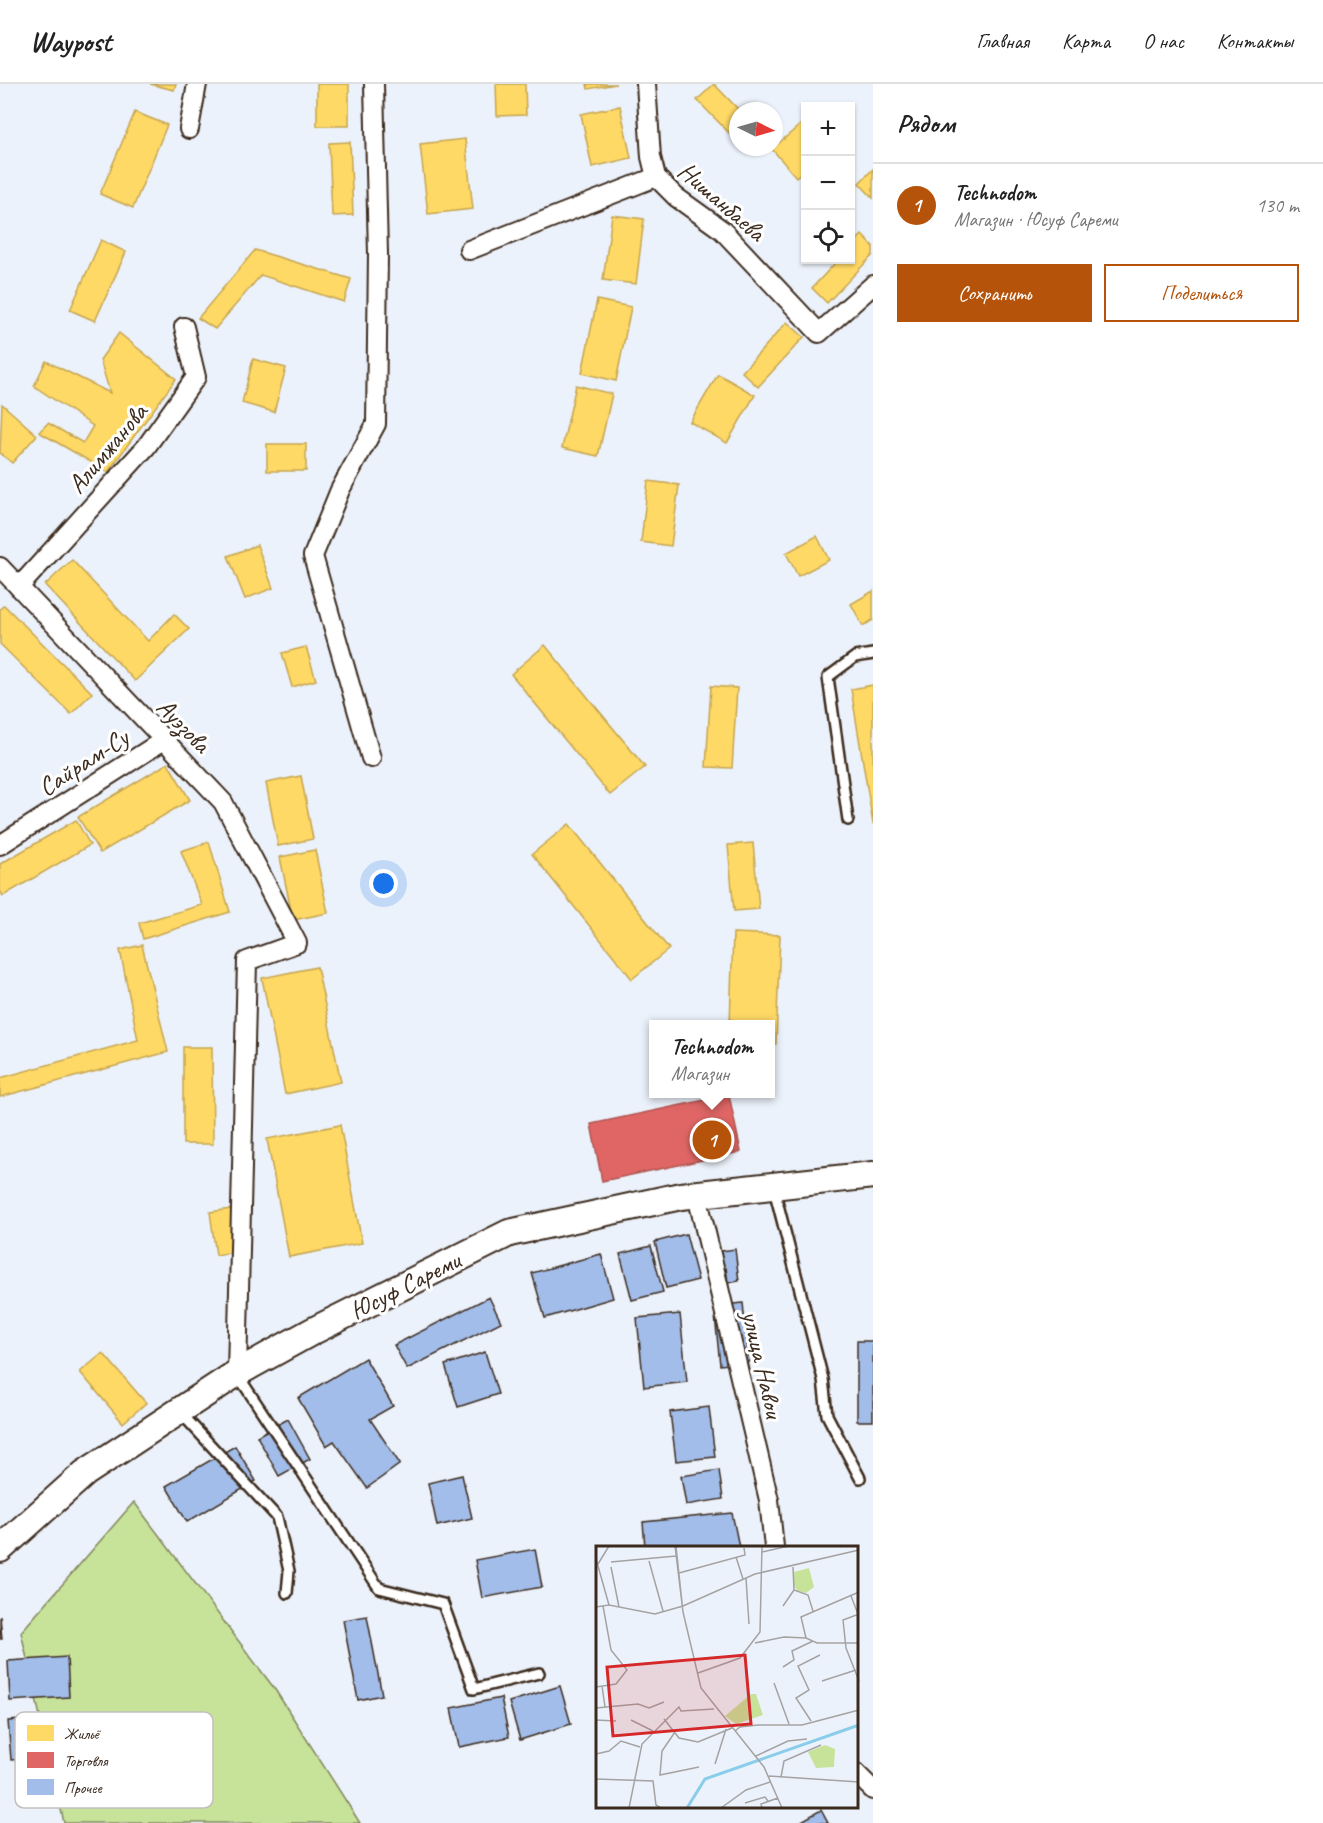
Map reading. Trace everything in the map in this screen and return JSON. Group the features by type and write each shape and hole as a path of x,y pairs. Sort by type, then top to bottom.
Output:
{"main road":[{"name":"Юсуф Сареми","path":"0,1549 85,1473 237,1373 313,1331 509,1233 697,1195 873,1175"}],"street":[{"path":"189,129 197,84"},
{"path":"371,758 313,556 340,490 376,424 378,255 374,84"},
{"name":"Нишанбаева","path":"646,84 651,157 656,177 676,197 722,230 819,333 873,285"},
{"path":"469,250 656,177"},
{"name":"Алимжанова","path":"19,586 146,447 196,377 184,327"},
{"name":"Ауэзова","path":"0,567 223,802 297,943 247,961 237,1373"},
{"name":"Сайрам-Су","path":"0,846 164,740"},
{"name":"улица Навои","path":"697,1195 769,1500 774,1546"},
{"path":"858,1775 873,1790"}],"lane":[{"path":"848,820 828,677 855,657 873,654"},
{"path":"773,1186 823,1379 827,1415 860,1478"},
{"path":"237,1373 379,1588 443,1604 474,1689 539,1673"},
{"path":"180,1412 277,1517 289,1571 287,1593"}],"green space":[{"path":"134,1502 274,1688 360,1823 64,1823 61,1808 213,1808 213,1712 39,1712 21,1632"}],"building: Жильё":[{"path":"150,84 176,84 174,90"},
{"path":"317,84 349,84 349,126 317,126"},
{"path":"496,84 525,84 526,115 497,116"},
{"path":"587,84 616,84 588,89"},
{"path":"714,84 731,102 729,102 729,133 697,100"},
{"path":"620,106 631,158 592,167 581,114"},
{"path":"135,112 167,125 133,208 100,194"},
{"path":"801,124 801,173 796,177 778,156 783,156 783,140"},
{"path":"465,139 473,209 428,214 420,144"},
{"path":"350,142 353,215 332,216 329,143"},
{"path":"873,169 873,198 859,183"},
{"path":"612,215 644,219 636,284 603,280"},
{"path":"862,235 873,246 873,255 827,303 812,288 834,264 855,264 855,242"},
{"path":"101,240 126,252 95,321 70,310"},
{"path":"255,250 351,279 344,302 261,275 215,329 198,318"},
{"path":"597,300 631,307 616,381 582,373"},
{"path":"787,322 804,337 758,387 742,372"},
{"path":"119,333 176,379 108,472 39,432 48,423 83,443 93,426 34,386 46,361 110,393 100,360"},
{"path":"253,359 286,368 274,412 242,403"},
{"path":"718,374 755,395 727,443 690,422"},
{"path":"576,385 612,394 598,456 562,448"},
{"path":"2,404 37,435 12,463 0,453"},
{"path":"267,444 306,444 306,471 267,471"},
{"path":"648,481 679,485 671,546 641,542"},
{"path":"817,536 829,560 798,576 786,553"},
{"path":"257,545 273,588 245,599 228,556"},
{"path":"72,560 148,641 174,614 189,629 135,681 45,585"},
{"path":"873,591 873,620 863,626 851,604"},
{"path":"4,605 92,693 71,714 0,644 0,609"},
{"path":"545,645 645,767 610,795 511,674"},
{"path":"306,647 316,680 292,687 282,653"},
{"path":"873,685 873,824 851,689"},
{"path":"711,686 737,688 732,768 706,767"},
{"path":"168,763 190,800 100,853 78,817"},
{"path":"301,776 313,839 278,846 266,783"},
{"path":"76,820 90,845 3,896 0,891 0,864"},
{"path":"569,824 669,949 632,979 532,854"},
{"path":"209,842 230,912 143,939 139,923 202,905 181,851"},
{"path":"753,843 759,909 734,911 728,845"},
{"path":"315,850 328,913 293,920 280,857"},
{"path":"733,933 780,935 776,1044 775,1020 730,1020"},
{"path":"142,945 168,1052 0,1097 0,1078 138,1040 120,950"},
{"path":"317,967 341,1082 285,1094 262,978"},
{"path":"183,1047 212,1047 213,1144 183,1144"},
{"path":"340,1125 362,1243 289,1257 267,1139"},
{"path":"239,1208 246,1250 216,1255 210,1212"},
{"path":"103,1353 146,1403 123,1423 80,1372"}],"building: Торговля":[{"path":"715,1098 730,1098 741,1152 602,1181 591,1124"}],"building: Прочее":[{"path":"686,1234 698,1280 666,1288 655,1242"},
{"path":"651,1246 663,1292 632,1300 620,1254"},
{"path":"735,1249 739,1281 728,1283 726,1268 710,1269 708,1253"},
{"path":"601,1254 613,1298 545,1318 532,1273"},
{"path":"489,1297 501,1322 407,1369 394,1345"},
{"path":"743,1303 749,1362 720,1365 714,1306"},
{"path":"680,1314 687,1382 644,1387 637,1318"},
{"path":"857,1341 873,1341 873,1421 857,1421"},
{"path":"485,1352 498,1394 458,1407 445,1365"},
{"path":"365,1358 393,1406 370,1419 400,1464 367,1488 334,1441 326,1446 298,1398"},
{"path":"709,1407 715,1457 676,1461 670,1412"},
{"path":"288,1419 310,1459 279,1476 257,1436"},
{"path":"235,1446 256,1481 187,1522 166,1486"},
{"path":"719,1470 723,1499 686,1505 681,1476"},
{"path":"462,1475 472,1518 437,1526 428,1483"},
{"path":"732,1513 739,1546 645,1546 643,1522"},
{"path":"535,1549 542,1587 482,1598 475,1560"},
{"path":"0,1616 2,1639 0,1639"},
{"path":"367,1616 382,1695 358,1700 343,1620"},
{"path":"67,1657 69,1697 10,1701 8,1661"},
{"path":"560,1686 571,1724 520,1740 509,1702"},
{"path":"501,1698 509,1737 459,1747 451,1708"},
{"path":"15,1720 15,1760 11,1760 8,1721"},
{"path":"821,1810 828,1823 798,1823"}],"place":[{"name":"Technodom","path":"712,1140"}]}
